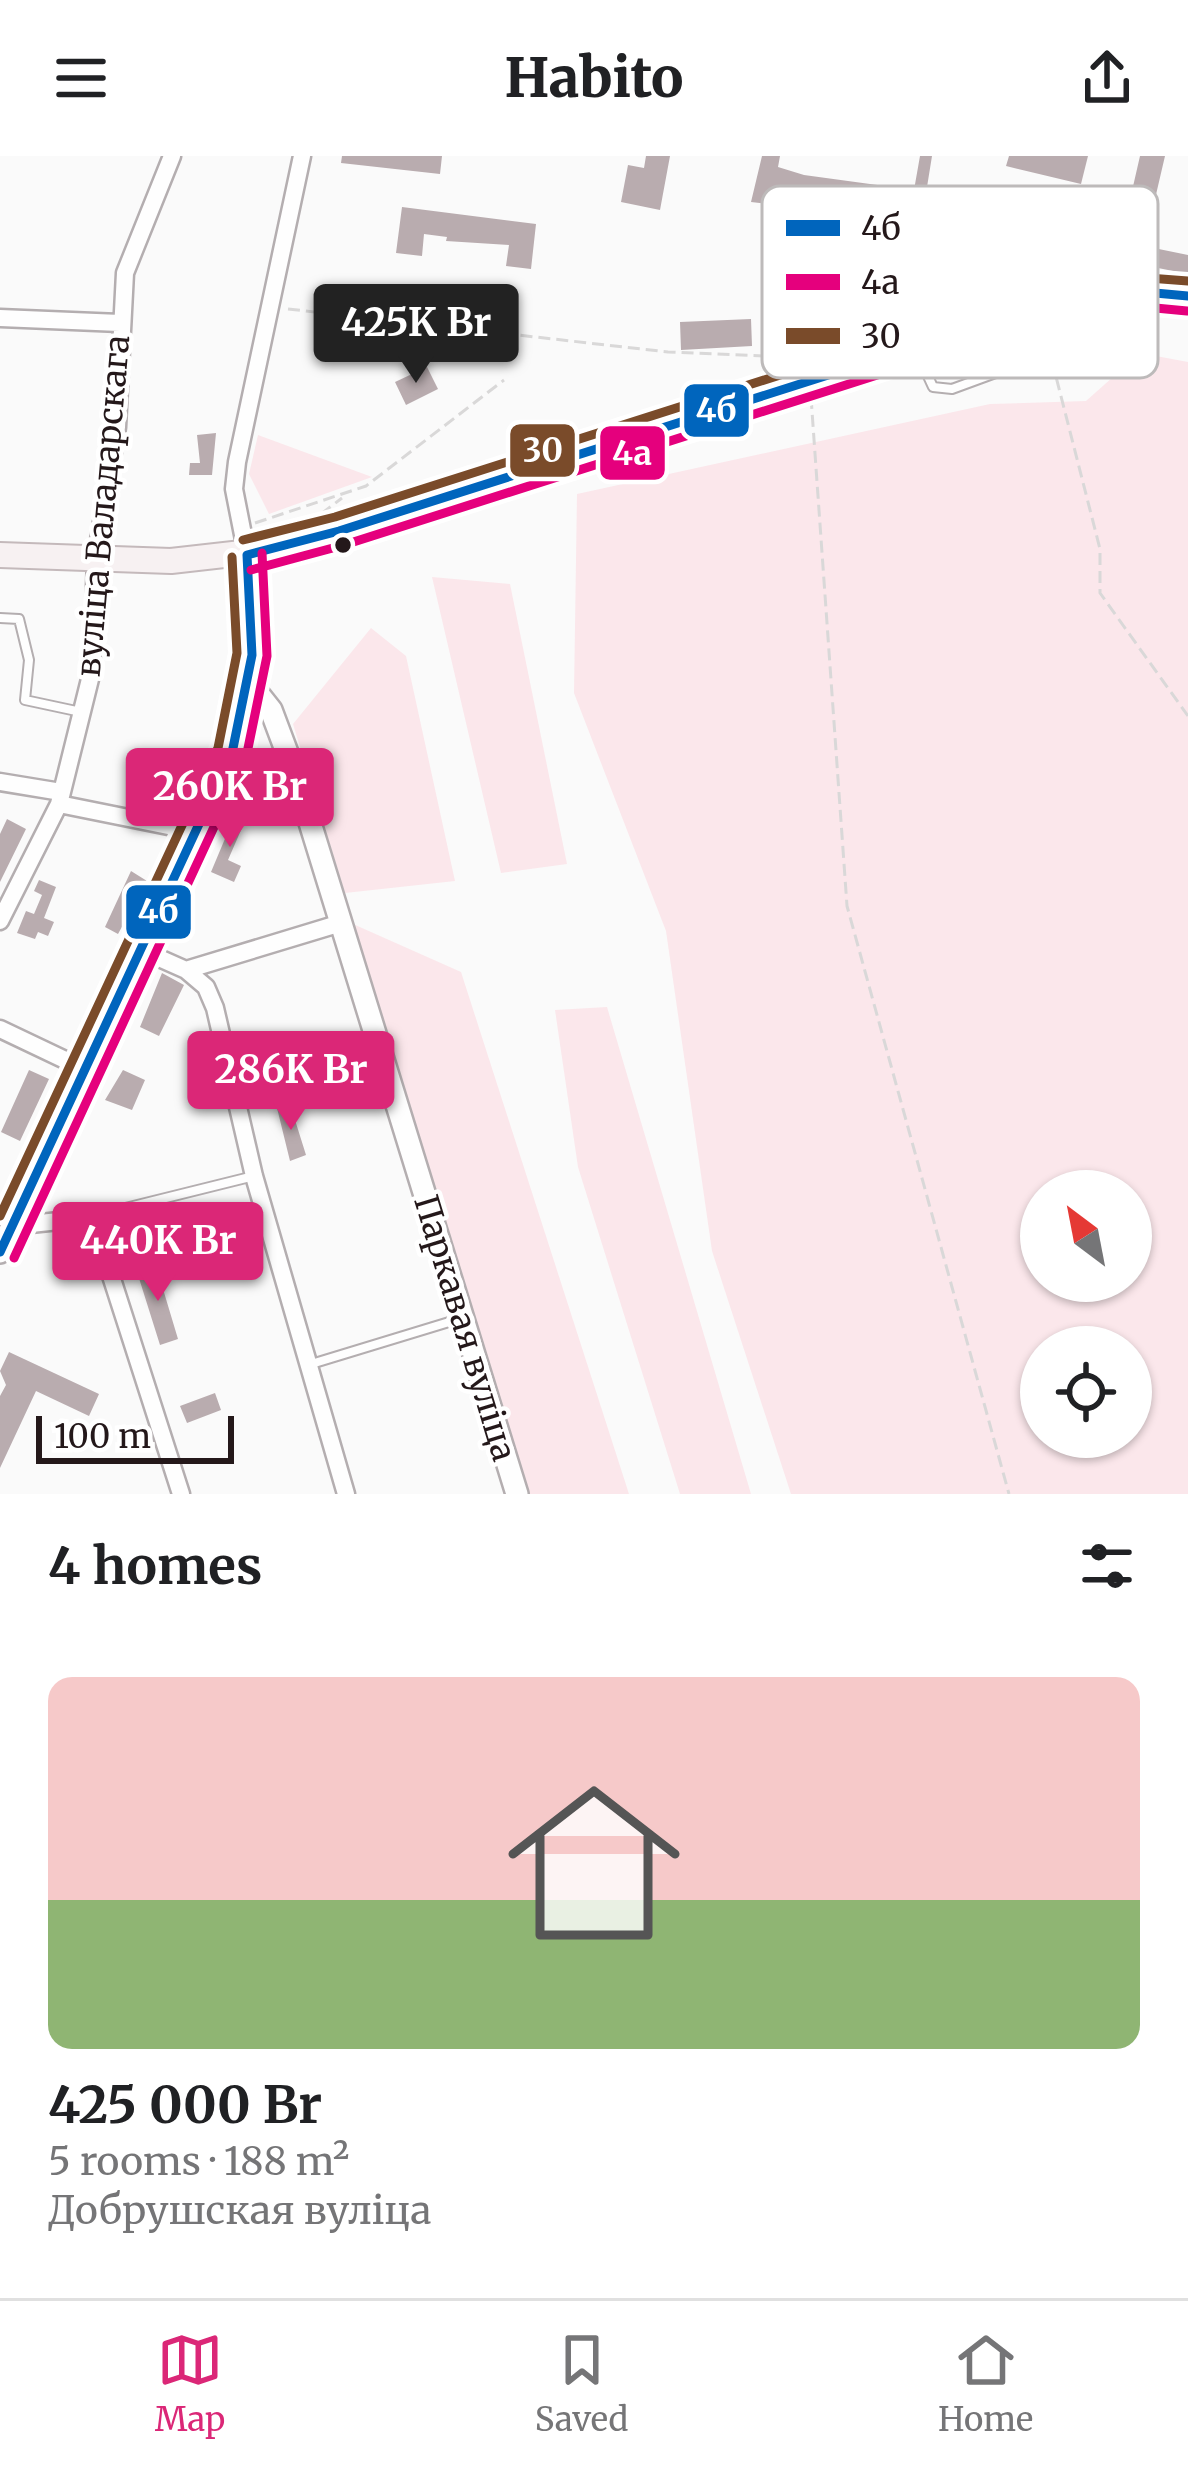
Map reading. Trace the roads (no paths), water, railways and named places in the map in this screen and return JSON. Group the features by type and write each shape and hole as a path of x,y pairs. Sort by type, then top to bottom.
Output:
{"main road":[{"path":"1158,293 1188,296"},
{"path":"0,555 96,560 247,555 339,531 788,378"}],"street":[{"name":"вуліца Валадарскага","path":"0,921 60,798 92,671 96,560 117,427 125,273 172,156"},
{"path":"0,1252 232,753 252,686 254,588 240,527 235,475 302,156"},
{"path":"0,318 120,323"},
{"name":"Паркавая вуліца","path":"252,686 279,731 517,1494"},
{"path":"0,782 194,831"},
{"path":"186,970 341,923"},
{"path":"142,950 186,970 206,987 215,1008 254,1176 346,1494"},
{"path":"0,1029 82,1068"},
{"path":"12,1226 87,1218 100,1236 181,1494"}],"lane":[{"path":"929,378 933,387 952,389 982,378"},
{"path":"0,618 20,619 28,660 25,700 81,712"},
{"path":"87,1218 254,1176"},
{"path":"308,1365 460,1318"}]}
